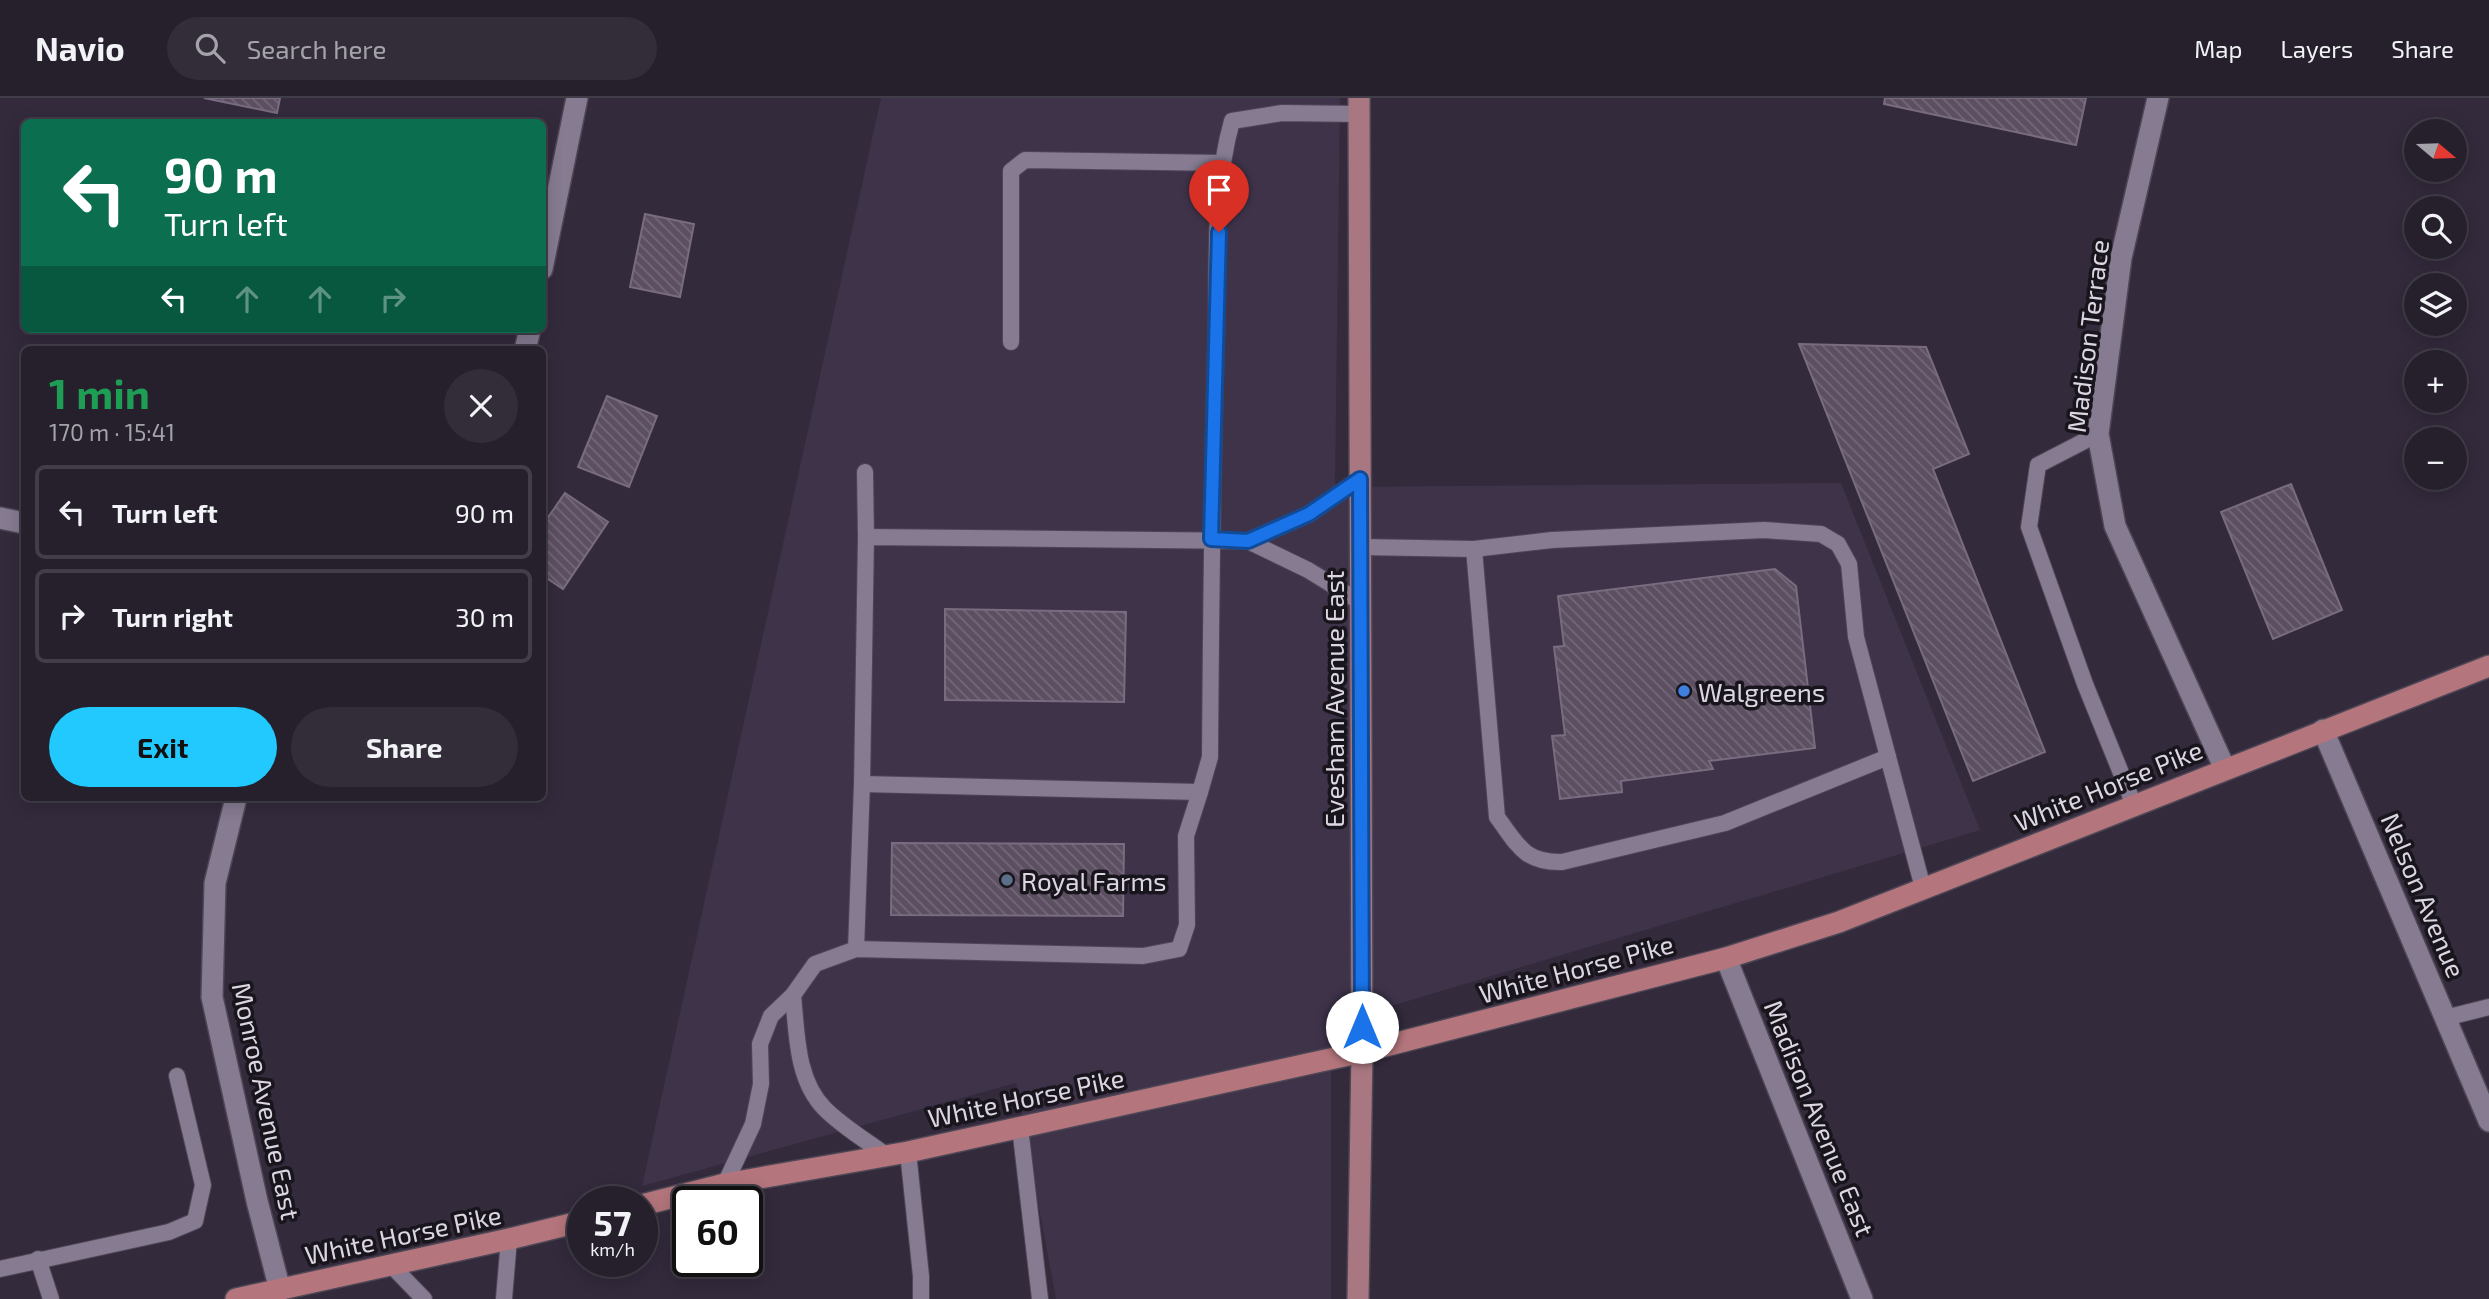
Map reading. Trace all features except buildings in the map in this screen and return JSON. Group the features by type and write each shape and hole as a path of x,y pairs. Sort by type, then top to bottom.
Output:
{"highway":[{"name":"White Horse Pike","path":"658,1201 725,1184 897,1154 1362,1052 1726,958 1839,922 2489,666"},
{"name":"White Horse Pike","path":"236,1299 567,1225"}],"main road":[{"name":"Evesham Avenue East","path":"1358,1299 1362,1052 1359,106"}],"street":[{"path":"546,249 577,98"},
{"name":"Madison Terrace","path":"2158,98 2121,258 2098,434 2115,526 2225,769"},
{"path":"0,518 21,522"},
{"name":"Nelson Avenue","path":"2323,730 2489,1121"},
{"name":"Monroe Avenue East","path":"235,801 215,883 212,997 257,1201 280,1290"},
{"name":"Madison Avenue East","path":"1726,958 1862,1299"}],"lane":[{"path":"725,1184 753,1124 761,1084 760,1044 771,1016 793,995 816,964 856,949 1143,956 1179,949 1187,925 1186,836 1210,757 1211,539 1219,205 1225,146 1232,121 1359,106"},
{"path":"1011,342 1011,171 1026,160 1223,163"},
{"path":"2098,434 2038,465 2029,527 2085,684 2134,805"},
{"path":"856,949 862,784 865,472"},
{"path":"1248,541 1309,514 1360,479"},
{"path":"1360,547 1474,549 1552,540 1751,531 1821,534 1838,544 1849,564 1856,637 1923,888"},
{"path":"866,537 1248,541 1308,570 1360,602"},
{"path":"1474,549 1497,817 1524,852 1543,863 1572,860 1725,823 1888,757"},
{"path":"862,784 1200,792"},
{"path":"793,995 804,1077 824,1109 897,1154 920,1276 921,1299"},
{"path":"2445,1018 2489,1007"},
{"path":"0,1269 169,1231 195,1220 203,1185 177,1076"},
{"path":"1020,1127 1040,1299"},
{"path":"504,1299 509,1239"},
{"path":"38,1259 51,1299"},
{"path":"391,1265 424,1299"}],"shaded area":[{"path":"881,98 1340,98 1335,487 1841,483 1980,830 1331,1024 1331,1299 1056,1299 1016,1083 642,1186"}],"place":[{"name":"Walgreens","path":"1684,691"},
{"name":"Royal Farms","path":"1007,880"}],"route":[{"path":"1219,232 1211,539 1248,541 1309,514 1360,479 1362,1027"}]}
